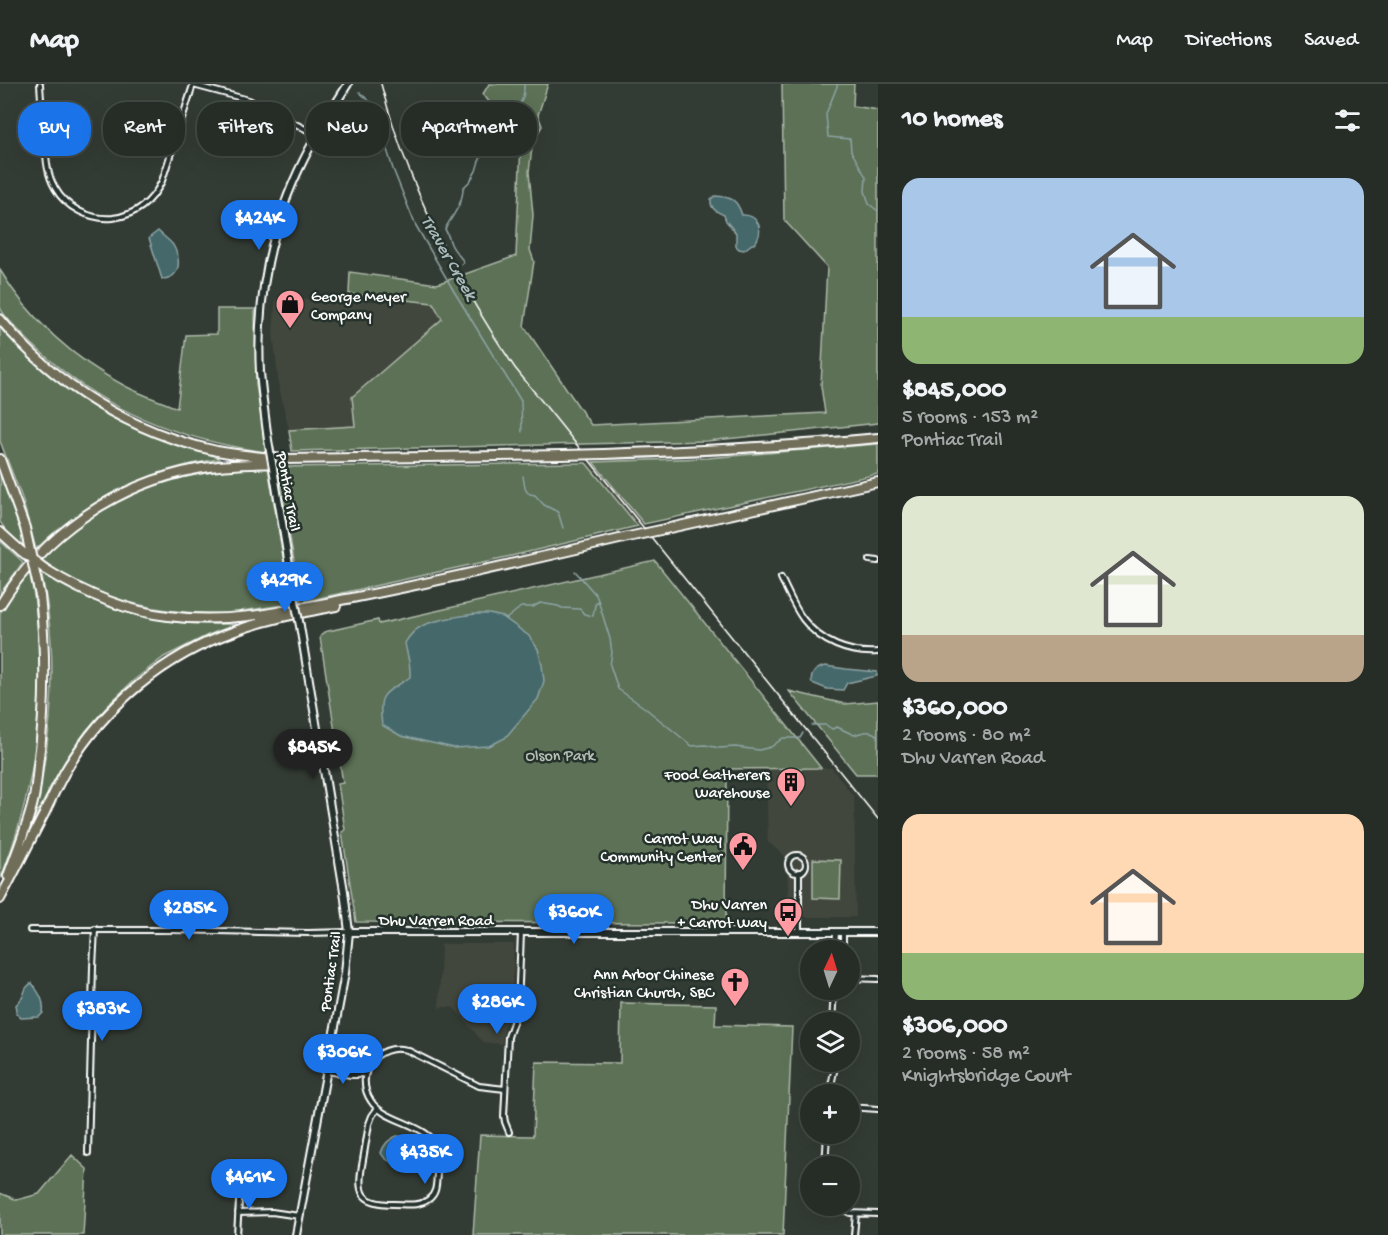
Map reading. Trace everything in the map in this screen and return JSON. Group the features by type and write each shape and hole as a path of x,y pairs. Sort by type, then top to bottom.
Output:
{"highway":[{"path":"0,320 28,351 48,368 77,390 116,414 147,429 194,445 250,456 285,459 604,454 708,450 878,438"},
{"path":"0,605 22,574 62,533 112,499 141,485 197,469 223,466 260,463 405,461 473,456"},
{"path":"0,459 25,528 40,596 45,659 44,717 33,801 0,898"},
{"path":"0,532 45,569 102,599 166,616 212,619 248,618 434,581 878,482"},
{"path":"0,898 66,771 81,747 115,706 152,674 201,645 234,631 434,581"}],"main road":[{"name":"Pontiac Trail","path":"337,102 348,84"},
{"name":"Pontiac Trail","path":"296,1235 345,973 349,932 268,440 260,364 265,282 285,205 306,155"},
{"name":"Dhu Varren Road","path":"349,932 878,932"}],"street":[{"path":"40,84 48,168 54,188 65,202 77,211 93,216 108,218 124,215 140,209 155,194 162,182 192,84 249,100 306,130"},
{"path":"870,561 878,561"},
{"path":"781,578 803,620 822,638 850,650 878,652"},
{"path":"800,856 805,862 805,868 799,872 793,872 788,866 790,858 800,856"},
{"path":"799,872 799,932"},
{"path":"88,1154 95,929"},
{"name":"Dhu Varren Road","path":"30,930 349,932"},
{"path":"838,940 839,932"},
{"path":"839,932 841,940"},
{"path":"509,1132 504,1116 508,1037 518,1008 521,933"},
{"path":"860,978 878,979"},
{"path":"377,1109 369,1124 360,1178 362,1193 369,1200 381,1204 416,1204 426,1202 436,1190 438,1154 434,1140 425,1133 377,1109 368,1096 363,1075 372,1060 387,1050 402,1048 479,1086 505,1089"},
{"path":"327,1068 352,1071 363,1075"},
{"path":"860,1108 878,1109"},
{"path":"237,1235 240,1185"},
{"path":"238,1213 272,1212 300,1216"},
{"path":"860,1214 878,1214"},
{"path":"854,1235 856,1216"}],"shaded area":[{"path":"276,298 433,303 442,319 352,397 355,426 289,430 279,387 273,332"},
{"path":"593,462 644,524 638,526 586,463"},
{"path":"766,768 832,768 854,797 856,917 789,917 787,858 768,842"},
{"path":"441,944 514,944 512,1008 504,1027 502,1044 483,1042 453,1007 439,1008"}],"green space":[{"path":"489,84 548,84 538,115 542,126 537,135 537,102 489,102 483,94"},
{"path":"782,84 854,84 853,106 878,110 878,423 707,441 292,451 289,430 355,426 352,397 442,319 433,303 349,294 350,272 437,284 516,256 520,156 531,156 529,172 533,215 530,250 534,261 524,326 591,425 825,413 821,386 827,267 784,220"},
{"path":"0,270 39,321 71,351 106,376 177,408 186,335 217,334 217,309 255,309 256,384 266,452 207,440 150,422 124,410 73,379 33,345 4,314 0,307"},
{"path":"0,328 47,374 101,412 150,435 219,459 168,470 120,489 55,531 36,549 22,498 0,441"},
{"path":"878,444 878,474 644,524 593,462 707,458"},
{"path":"586,463 638,526 301,602 278,467"},
{"path":"268,467 291,604 239,613 213,614 161,609 135,604 86,586 41,559 91,518 117,502 145,490 203,473"},
{"path":"0,472 25,545 23,547 0,522"},
{"path":"0,541 23,562 0,594"},
{"name":"Olson Park","path":"655,561 821,768 727,769 726,923 356,922 342,832 345,830 338,784 343,783 320,637 324,632 378,620 379,624"},
{"path":"30,572 39,651 38,728 24,805 0,880 0,613"},
{"path":"43,574 89,599 136,615 184,623 237,624 208,635 164,657 134,680 86,731 65,761 35,817 47,748 52,680 52,657"},
{"path":"789,691 845,704 878,701 878,774 856,774"},
{"path":"813,859 841,860 840,899 813,898"},
{"path":"621,1003 716,1005 715,1025 792,1027 783,1235 473,1235 480,1135 533,1136 536,1062 620,1063"},
{"path":"72,1155 87,1169 83,1235 0,1235 0,1193 17,1200 39,1194"}],"water":[{"path":"715,196 733,200 742,215 753,217 760,229 754,244 744,250 736,246 736,233 724,215 711,205 711,199"},
{"path":"158,231 173,245 177,256 178,267 169,278 162,279 149,238"},
{"path":"476,614 503,617 529,636 538,649 542,665 544,681 538,699 505,738 489,746 454,748 401,736 382,725 382,699 385,694 410,677 405,643 410,636 417,629 428,624"},
{"path":"825,666 877,672 877,676 847,683 843,690 827,689 812,683 811,680 814,672"},
{"path":"32,983 42,1001 43,1013 39,1017 21,1018 16,1013 16,1005"},
{"path":"397,1136 405,1137 419,1146 420,1156 415,1164 391,1162 381,1153 387,1143"}],"waterway":[{"path":"461,264 464,262 452,247 445,229 459,205 463,188 476,171 494,127 503,112 507,111 511,115 520,104 524,84"},
{"path":"838,84 826,114 828,137 850,139 851,151 866,177 865,191 869,204 878,211"},
{"name":"Traver Creek","path":"359,92 373,104 393,169 415,224 521,401 522,432"},
{"name":"Traver Creek","path":"523,476 527,492 535,495 544,505 558,512 563,528"},
{"name":"Traver Creek","path":"575,571 598,600 610,639 612,653 610,665 618,689 692,746 759,750 771,747 783,738 800,738 803,733"},
{"path":"506,619 521,607 533,607 540,603 580,609 584,614 593,616 598,600"},
{"name":"Traver Creek","path":"812,725 826,725 832,729 837,727 854,735 869,732 878,736"}],"railway":[{"path":"381,84 405,159 436,232 473,301 515,368 878,819"}],"place":[{"name":"George Meyer Company","path":"290,330"},
{"name":"Food Gatherers Warehouse","path":"791,808"},
{"name":"Carrot Way Community Center","path":"743,872"},
{"name":"Dhu Varren + Carrot Way","path":"788,938"},
{"name":"Ann Arbor Chinese Christian Church, SBC","path":"735,1008"}]}
